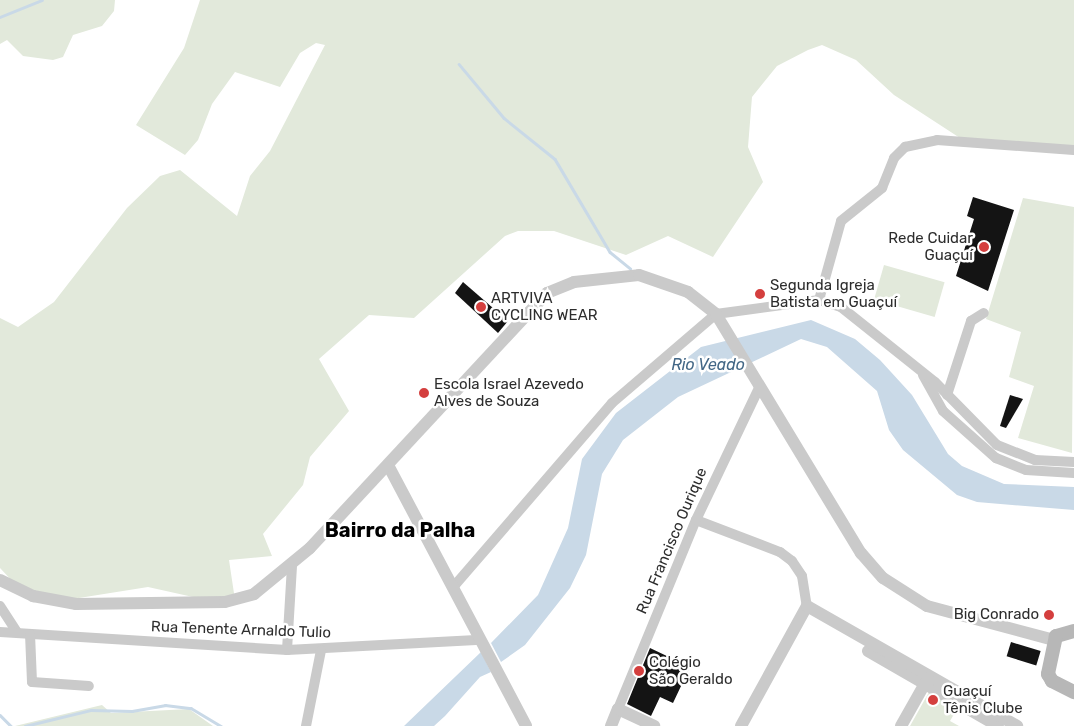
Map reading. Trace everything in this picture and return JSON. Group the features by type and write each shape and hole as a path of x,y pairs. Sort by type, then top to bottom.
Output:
{"main road":[{"path":"1074,631 1063,631 1054,640 1049,678 1074,692"}],"street":[{"path":"819,300 841,221 882,188 894,158 905,147 937,140 1074,150"},
{"path":"0,580 33,596 76,604 196,604 254,594 292,565 388,465 547,293 574,282 639,275 688,292 716,314 730,332 759,388 861,553 883,578 927,606 1054,640"},
{"path":"455,585 612,403 716,314 819,300 858,317 947,395 997,445 1035,460 1074,462"},
{"path":"947,395 972,321 984,313"},
{"path":"922,375 943,411 996,458 1026,470 1074,473"},
{"name":"Rua Francisco Ourique","path":"618,709 696,520 759,388"},
{"path":"388,465 455,585 483,644 526,726"},
{"path":"696,520 780,552 792,561 802,576 806,610 741,726"},
{"path":"287,650 292,565"},
{"path":"0,606 17,632"},
{"path":"806,610 927,680 998,726"},
{"name":"Rua Tenente Arnaldo Tulio","path":"0,632 287,650 483,644"},
{"path":"30,634 29,677 38,683 90,686"},
{"path":"306,726 321,650"},
{"path":"902,726 927,680"},
{"path":"927,680 1017,726"},
{"path":"611,726 618,709 654,726"}],"shaded area":[{"path":"0,0 115,0 114,11 102,26 73,35 63,57 53,60 23,56 7,40 0,44"},
{"path":"200,0 1074,0 1074,151 960,138 894,95 856,60 822,45 808,50 777,66 752,97 748,147 763,182 713,257 668,236 626,255 554,231 518,231 505,236 414,318 369,315 319,359 349,411 310,457 303,485 263,534 272,556 229,560 235,600 202,599 148,587 60,601 15,584 0,568 0,318 18,327 54,302 127,208 160,176 180,170 237,216 250,176 270,151 325,45 316,43 300,53 280,87 235,72 212,104 198,140 185,155 136,125 184,48"},
{"path":"1023,198 1074,207 1072,453 1018,438 1034,386 1009,377 1021,332 986,319"},
{"path":"884,265 945,282 935,317 874,300"},
{"name":"Guaçuí Tênis Clube","path":"929,692 957,709 950,721 959,726 910,726"},
{"path":"102,705 111,713 189,709 213,726 15,726"}],"water":[{"name":"Rio Veado","path":"811,320 855,339 880,360 912,395 948,454 962,466 1004,484 1074,487 1074,510 977,502 957,495 903,450 889,430 877,391 827,347 801,339 678,397 623,440 602,474 586,555 570,588 525,645 501,662 491,643 538,595 568,528 582,459 616,413 701,347"},
{"path":"481,652 491,672 480,677 434,726 404,726"}],"building":[{"name":"Rede Cuidar Guaçuí","path":"973,197 1014,210 988,291 956,276 974,219 967,216"},
{"name":"ARTVIVA CYCLING WEAR","path":"463,282 508,321 498,333 455,293"},
{"path":"1010,395 1023,399 1006,428 1000,426"},
{"path":"1011,642 1041,651 1036,665 1007,656"},
{"path":"650,648 690,667 673,703 660,697 651,716 627,704"}],"waterway":[{"path":"0,17 42,0"},
{"path":"459,64 504,118 555,159 610,252 630,268"},
{"path":"25,726 91,710 132,711 165,705 191,708 221,726"},
{"path":"0,715 11,726"}],"place":[{"name":"Rede Cuidar Guaçuí","path":"984,247"},
{"name":"Segunda Igreja Batista em Guaçuí","path":"760,294"},
{"name":"ARTVIVA CYCLING WEAR","path":"481,307"},
{"name":"Escola Israel Azevedo Alves de Souza","path":"424,393"},
{"name":"Big Conrado","path":"1049,615"},
{"name":"Colégio São Geraldo","path":"639,671"},
{"name":"Guaçuí Tênis Clube","path":"933,700"}],"district":[{"name":"Bairro da Palha","path":"400,530"}]}
